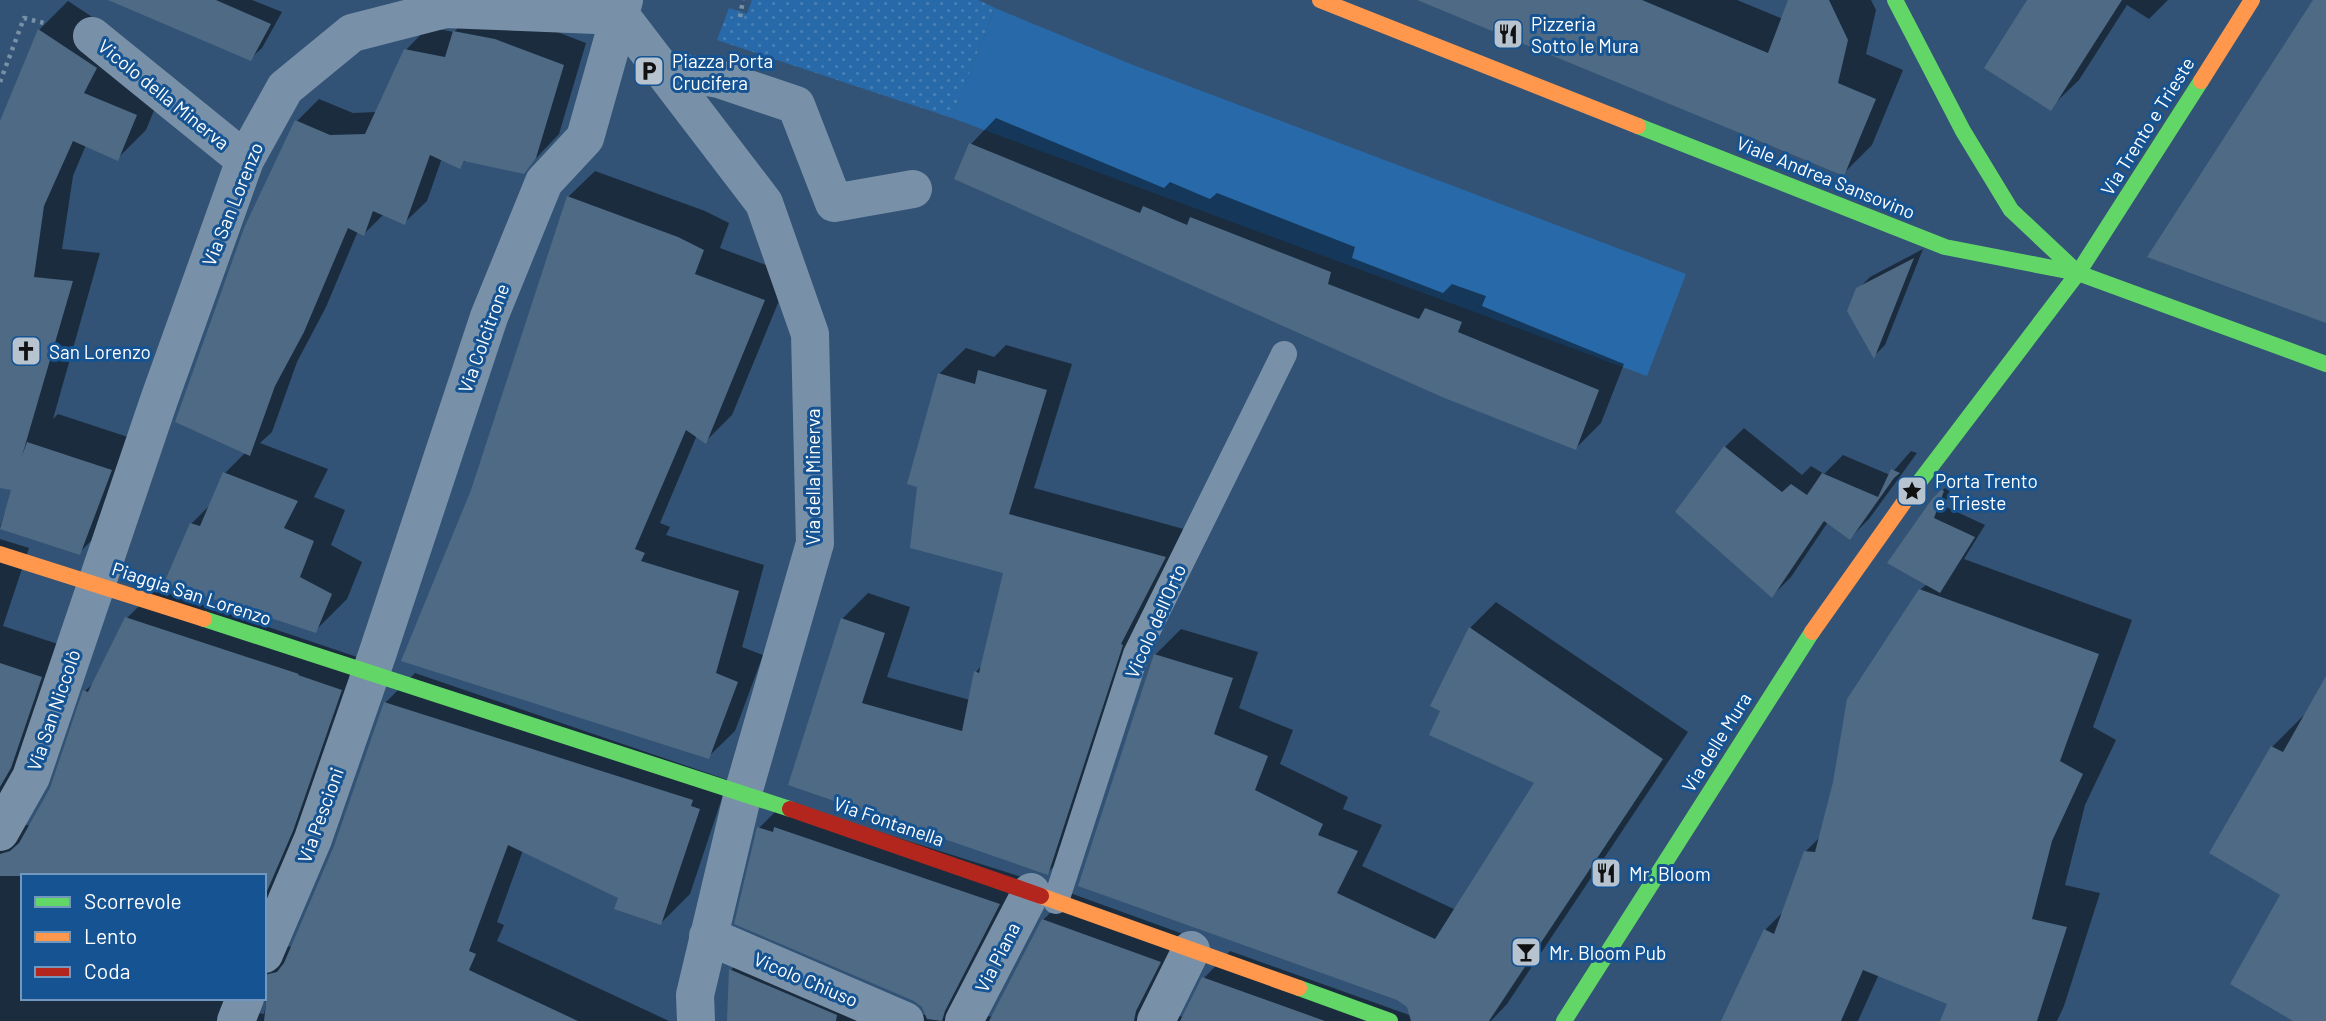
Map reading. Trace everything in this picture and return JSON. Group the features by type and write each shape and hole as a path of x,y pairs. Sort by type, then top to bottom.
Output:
{"street":[{"name":"Viale Andrea Sansovino","path":"1320,0 1945,247 2078,274 2326,365"},
{"path":"1895,0 1962,131 2011,209 2078,274"},
{"name":"Via Trento e Trieste","path":"2078,274 2252,0"},
{"name":"Via della Minerva","path":"622,8 661,69 764,203 810,334 815,543 743,793 695,995 696,1021"},
{"name":"Via San Lorenzo","path":"95,583 246,160 285,88 352,33 445,9 622,8"},
{"name":"Via Colcitrone","path":"370,674 489,317 544,182 585,138 622,8"},
{"name":"Vicolo della Minerva","path":"92,36 246,160"},
{"path":"661,69 719,79 796,105 834,203 913,190"},
{"name":"Via delle Mura","path":"1564,1021 1806,640 1916,486 2078,274"},
{"name":"Piaggia San Lorenzo","path":"0,554 370,674"},
{"name":"Via San Niccolò","path":"0,832 30,777 95,583"},
{"name":"Via Fontanella","path":"370,674 743,793 1390,1021"},
{"name":"Via Pescioni","path":"266,949 313,839 370,674"},
{"name":"Via Piana","path":"964,1021 1043,897"},
{"name":"Vicolo Chiuso","path":"708,936 905,1021"},
{"path":"1156,1021 1191,950"},
{"path":"236,1021 244,1000"}],"lane":[{"name":"Vicolo dell'Orto","path":"1043,897 1136,654 1284,354"}],"path":[{"path":"740,17 743,0"},
{"name":"Vicolo della Minerva","path":"0,82 24,18 92,36"}],"shaded area":[{"path":"752,0 978,0 995,8 952,118 717,40 729,8 747,14"},
{"path":"995,8 1133,65 1686,274 1647,376 952,118"}],"building":[{"path":"108,0 216,0 271,24 251,61"},
{"path":"1417,0 1642,0 1768,53 1788,0 1829,0 1848,40 1838,83 1876,99 1844,176"},
{"path":"2027,0 2122,0 2051,111 1984,68"},
{"path":"2313,0 2326,0 2326,323 2147,257"},
{"path":"38,29 97,68 84,93 137,115 118,161 73,141 44,206 34,277 73,281 22,456 27,442 112,470 80,555 0,529 11,490 0,488 0,121"},
{"path":"453,31 495,39 564,65 536,158 524,174 464,161 460,169 430,155 405,225 373,211 364,236 348,228 304,332 275,386 250,456 175,422 244,228 295,120 330,135 365,134 404,49 445,57"},
{"path":"969,143 1140,213 1143,206 1187,225 1190,217 1331,272 1328,284 1419,319 1425,308 1462,322 1458,332 1599,390 1576,450 1442,397 954,179"},
{"path":"567,196 678,237 704,250 695,274 765,300 706,444 686,430 635,549 645,553 641,561 739,591 716,673 738,682 709,759 401,661 471,490"},
{"path":"1914,258 1874,359 1847,311 1856,288"},
{"path":"978,370 1047,390 1009,514 1166,557 1121,644 1123,645 1048,875 788,785 841,618 885,633 862,703 962,731 974,671 979,673 1003,573 910,548 917,487 907,484 938,373 975,384"},
{"path":"1724,446 1782,492 1791,484 1807,495 1822,473 1878,497 1891,469 1900,473 1850,540 1824,521 1772,598 1675,512"},
{"path":"223,472 298,501 284,528 314,541 300,577 332,594 316,633 164,583 190,523 200,526"},
{"path":"1941,490 1944,491 1934,518 1975,537 1940,593 1887,563"},
{"path":"1919,589 2099,654 2060,761 2083,774 2052,841 2032,919 2067,927 2037,1021 1940,1021 1947,1004 1863,970 1841,1021 1721,1021 1764,929 1774,934 1804,851 1815,852 1833,782 1847,699"},
{"path":"125,617 342,690 293,831 266,893 266,874 0,876 0,854 10,851 19,843 50,788 83,690 88,692"},
{"path":"1469,627 1663,759 1489,1021 1411,1021 1407,1007 1397,1000 1078,886 1154,654 1233,678 1214,734 1268,756 1255,790 1323,824 1318,835 1358,851 1337,893 1435,939 1534,783 1429,735 1440,711 1430,706"},
{"path":"0,663 42,677 11,768 0,787"},
{"path":"2326,676 2326,1021 2293,1021 2230,984 2280,895 2209,853 2271,746 2283,752"},
{"path":"384,702 693,800 691,806 700,809 661,925 614,909 618,898 508,845 469,951 476,954 469,970 578,1021 264,1021 266,975 277,972 284,963 334,846"},
{"path":"757,827 773,832 774,827 1000,904 942,1021 927,1019 922,1007 914,1001 734,924"},
{"path":"1042,919 1161,962 1136,1011 1134,1021 989,1021"},
{"path":"729,969 837,1015 836,1021 727,1021"},
{"path":"1202,977 1325,1021 1180,1021"}],"traffic: fast":[{"path":"1895,0 1963,131 2011,210 2078,273"},
{"path":"1920,481 2078,273 2201,81"},
{"path":"1638,126 1945,247 2078,273 2326,364"},
{"path":"204,619 790,809"},
{"path":"1564,1021 1812,632"},
{"path":"1299,988 1390,1021"}],"traffic: slow":[{"path":"1320,0 1638,126"},
{"path":"2201,81 2252,0"},
{"path":"1812,632 1912,491"},
{"path":"0,554 204,619"},
{"path":"1041,896 1299,988"}],"traffic: jam":[{"path":"790,809 1041,896"}],"place":[{"name":"Pizzeria Sotto le Mura","path":"1508,34"},
{"name":"Piazza Porta Crucifera","path":"649,71"},
{"name":"San Lorenzo","path":"26,351"},
{"name":"Porta Trento e Trieste","path":"1912,491"},
{"name":"Mr. Bloom","path":"1606,873"},
{"name":"Mr. Bloom Pub","path":"1526,952"}]}
